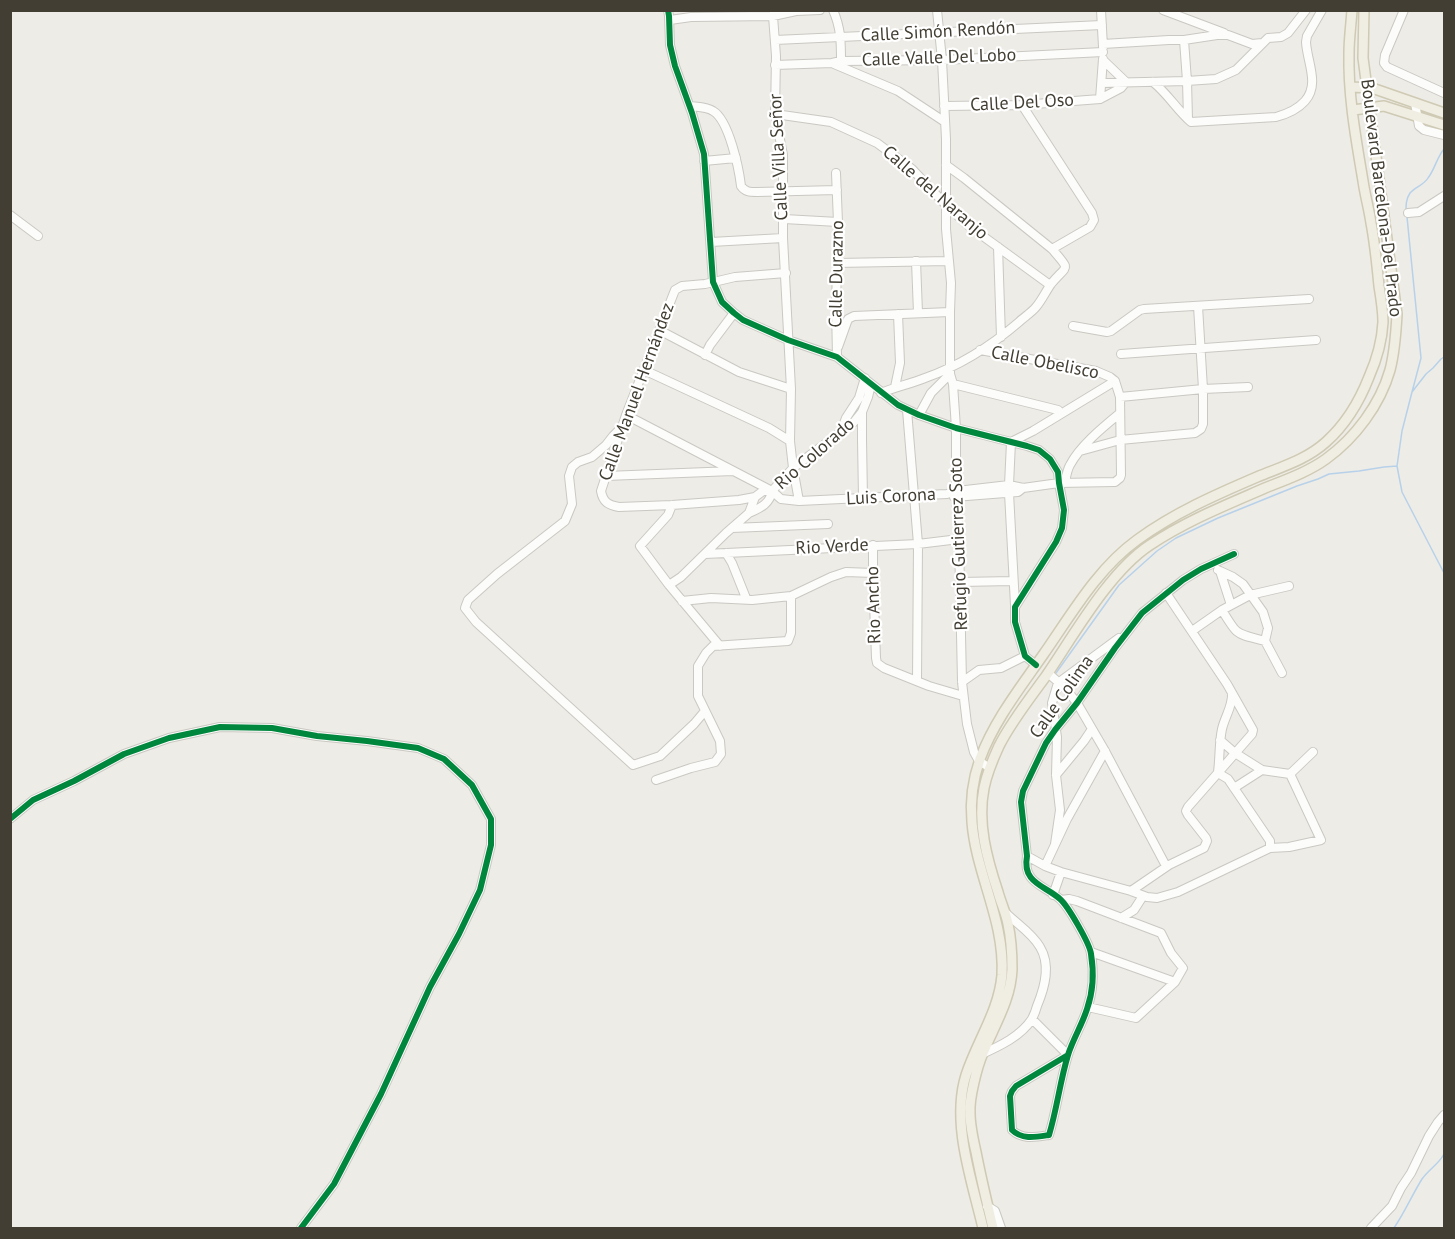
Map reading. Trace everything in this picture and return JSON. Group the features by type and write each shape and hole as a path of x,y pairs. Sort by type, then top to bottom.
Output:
{"main road":[{"name":"Boulevard Barcelona-Del Prado","path":"983,1228 963,1145 961,1096 964,1079 974,1052 996,1005 1002,978 1002,958 1000,936 974,842 971,816 972,786 979,761 1000,720 1036,665 1089,588 1122,551 1188,508 1292,464 1326,442 1354,406 1368,381 1376,360 1383,320 1372,224 1353,111 1349,54 1352,10"},
{"name":"Boulevard Barcelona-Del Prado","path":"993,1228 969,1112 982,1054 998,1022 1012,970 1009,926 988,859 984,838 982,817 984,789 990,768 1000,743 1097,600 1118,574 1147,547 1184,524 1323,461 1356,432 1382,391 1394,354 1397,314 1363,58 1364,10"},
{"path":"1351,87 1367,87 1444,113"},
{"path":"1353,111 1384,106 1444,125"},
{"path":"1139,538 1147,547"}],"street":[{"path":"668,10 670,45 675,66 701,139 713,282 722,302 743,320 788,340 837,354 881,393 907,410 956,428 1039,450 1050,459 1058,472 1062,483 1064,510 1062,528 1056,542 1015,606"},
{"path":"670,20 691,14 820,10"},
{"path":"833,10 839,23 841,37 836,62 898,91 945,122"},
{"name":"Refugio Gutierrez Soto","path":"937,10 942,60 946,165 945,204 951,283 951,370 956,428 962,681 967,724 974,752 979,761"},
{"path":"1100,99 1103,52 1101,10"},
{"path":"1163,10 1252,44 1263,42"},
{"path":"1102,83 1216,79 1236,69 1268,38 1281,37 1288,33 1306,10"},
{"path":"1152,82 1162,89 1191,122 1276,117 1287,114 1301,105 1311,93 1306,42 1322,10"},
{"path":"1404,10 1385,55 1384,63 1387,67 1444,93"},
{"name":"Calle Villa Señor","path":"774,13 775,114 783,155 783,238 791,389 790,441 799,501"},
{"name":"Calle Simón Rendón","path":"775,40 1102,25"},
{"name":"Calle Valle Del Lobo","path":"776,65 1103,52 1169,40 1228,35"},
{"path":"1184,40 1188,119"},
{"path":"1103,52 1126,82"},
{"path":"1100,99 1121,88 1126,82"},
{"name":"Calle Del Oso","path":"944,106 1022,105 1100,99"},
{"path":"1415,103 1419,126 1424,130 1444,135"},
{"path":"1022,105 1092,213 1094,220 1090,227 1052,249"},
{"path":"690,106 708,109 717,114 721,120 736,158 743,190 748,192 837,190"},
{"name":"Calle del Naranjo","path":"775,114 820,119 867,137 912,169 969,226 1050,285"},
{"path":"704,161 736,158"},
{"path":"919,416 931,393 951,370 1001,337 1035,309 1050,285 1065,270 1066,266 1052,249 946,165"},
{"name":"Calle Durazno","path":"836,173 837,354"},
{"path":"1408,213 1419,212 1444,196"},
{"path":"10,215 38,236"},
{"path":"784,219 838,222"},
{"path":"711,242 783,238"},
{"path":"998,247 1001,337"},
{"path":"916,261 918,313"},
{"path":"837,263 949,261"},
{"path":"713,282 735,277 786,273"},
{"name":"Calle Manuel Hernández","path":"672,505 611,506 602,498 601,491 621,428 675,290 682,286 713,282"},
{"path":"1074,326 1107,332 1144,309 1309,299"},
{"path":"1080,451 1120,440 1195,433 1201,429 1203,389 1198,306"},
{"path":"837,354 848,319 854,316 950,312"},
{"path":"705,355 734,313"},
{"path":"895,387 900,363 898,314"},
{"path":"659,330 739,372 791,389"},
{"path":"1121,354 1316,340"},
{"name":"Calle Obelisco","path":"980,350 1096,372 1115,381 1120,396 1121,475 1118,480"},
{"path":"644,370 769,428 790,441"},
{"path":"881,393 951,370"},
{"path":"840,433 846,418 868,381"},
{"name":"Rio Colorado","path":"669,585 681,577 749,513 755,497 763,491 772,491 793,468 854,422 862,412 868,398 868,381"},
{"path":"1011,442 1115,381"},
{"path":"953,384 1058,410"},
{"path":"1120,396 1248,387"},
{"path":"1033,431 1058,410 1095,388 1103,388"},
{"path":"907,410 918,544 917,681 963,696"},
{"path":"862,412 863,498"},
{"path":"1062,483 1068,466 1080,451 1119,414"},
{"name":"Luis Corona","path":"626,415 772,491 781,499 799,501 956,494 1062,483 1115,482 1118,480"},
{"path":"621,428 592,457 572,467 569,476 572,504 565,521 497,574 468,600 465,608 476,622 633,765 660,756 705,711"},
{"path":"1011,442 1009,489 1016,622 1025,656 1036,665"},
{"path":"606,476 733,471"},
{"path":"749,513 771,499 772,491"},
{"path":"720,646 640,546 668,515 672,505 755,497"},
{"path":"732,528 828,524"},
{"name":"Rio Verde","path":"705,554 918,544 959,539"},
{"name":"Rio Ancho","path":"873,545 876,658 879,665 917,681"},
{"path":"726,553 746,598"},
{"name":"Calle Colima","path":"1068,1055 1016,1086 1012,1091 1012,1130 1015,1134 1030,1137 1049,1135 1068,1055 1088,1006 1092,981 1091,952 1081,931 1057,897 1035,883 1028,874 1021,802 1023,791 1046,743 1142,613 1183,580 1234,554"},
{"path":"1209,566 1243,584 1263,612 1268,628 1265,641 1282,673"},
{"path":"682,601 711,598 752,600 790,596 846,572 873,573"},
{"path":"1220,572 1231,605"},
{"path":"960,582 1013,581"},
{"path":"1191,631 1250,595 1289,586"},
{"path":"1131,891 1166,867 1204,848 1206,838 1186,811 1253,730 1232,693 1166,593"},
{"path":"656,780 715,762 721,754 720,741 698,696 698,666 713,646 788,641 791,633 790,596"},
{"path":"1222,610 1232,628 1240,634 1265,641"},
{"path":"1055,844 1060,810 1056,775 1057,737 1052,703 1059,683 1128,631"},
{"path":"962,681 979,670 1001,668 1025,656"},
{"path":"1048,673 1077,703 1166,867"},
{"path":"1218,773 1222,727 1233,701 1232,693"},
{"path":"10,819 33,800 124,754 168,738 219,727 272,729 418,748 444,759 472,785 491,819 491,845 480,890 430,987 381,1094 334,1184 301,1228"},
{"path":"1056,775 1092,729"},
{"path":"1220,740 1235,753 1262,770 1290,774"},
{"path":"1045,866 1067,819 1105,751"},
{"path":"1290,774 1313,752"},
{"path":"979,761 990,768"},
{"path":"1234,788 1262,770"},
{"path":"1218,773 1228,779 1270,841 1270,848"},
{"path":"1027,856 1061,872 1143,896 1157,898 1178,892 1270,848 1288,847 1321,840 1290,774"},
{"path":"1061,872 1057,897 1077,901 1161,933 1183,968 1175,982 1136,1018 1088,1006"},
{"path":"1121,918 1134,910 1143,896"},
{"path":"982,1054 1004,1044 1032,1019 1045,983 1046,965 1040,947 1005,912"},
{"path":"1091,952 1175,982"},
{"path":"1032,1019 1068,1055"},
{"path":"1371,1228 1392,1206 1429,1136 1444,1115"},
{"path":"987,1206 995,1211 1001,1228"}],"waterway":[{"path":"1406,212 1410,193 1426,180 1444,149"},
{"path":"1407,217 1421,358 1412,392"},
{"path":"1444,357 1426,374 1412,392 1402,431 1397,466 1402,492 1444,573"},
{"path":"1056,673 1119,585 1157,551 1176,538 1218,518 1329,474 1397,466"},
{"path":"1394,1228 1422,1179 1444,1154"}],"cycle path":[{"path":"668,10 670,45 675,66 704,154 713,282 722,302 743,320 788,340 837,357 898,405 956,428 1039,450 1050,459 1058,472 1064,510 1062,528 1056,542 1015,607 1015,622 1025,656 1036,665"},
{"path":"1068,1055 1016,1086 1012,1091 1010,1096 1012,1130 1016,1133 1029,1137 1049,1135 1068,1055 1089,1002 1093,975 1090,949 1073,917 1064,903 1031,878 1028,872 1021,802 1023,791 1046,743 1142,613 1183,580 1234,554"},
{"path":"10,819 33,800 124,754 169,738 220,727 272,728 317,736 418,748 444,759 472,785 491,819 491,845 480,890 430,987 381,1094 334,1184 301,1228"}]}
